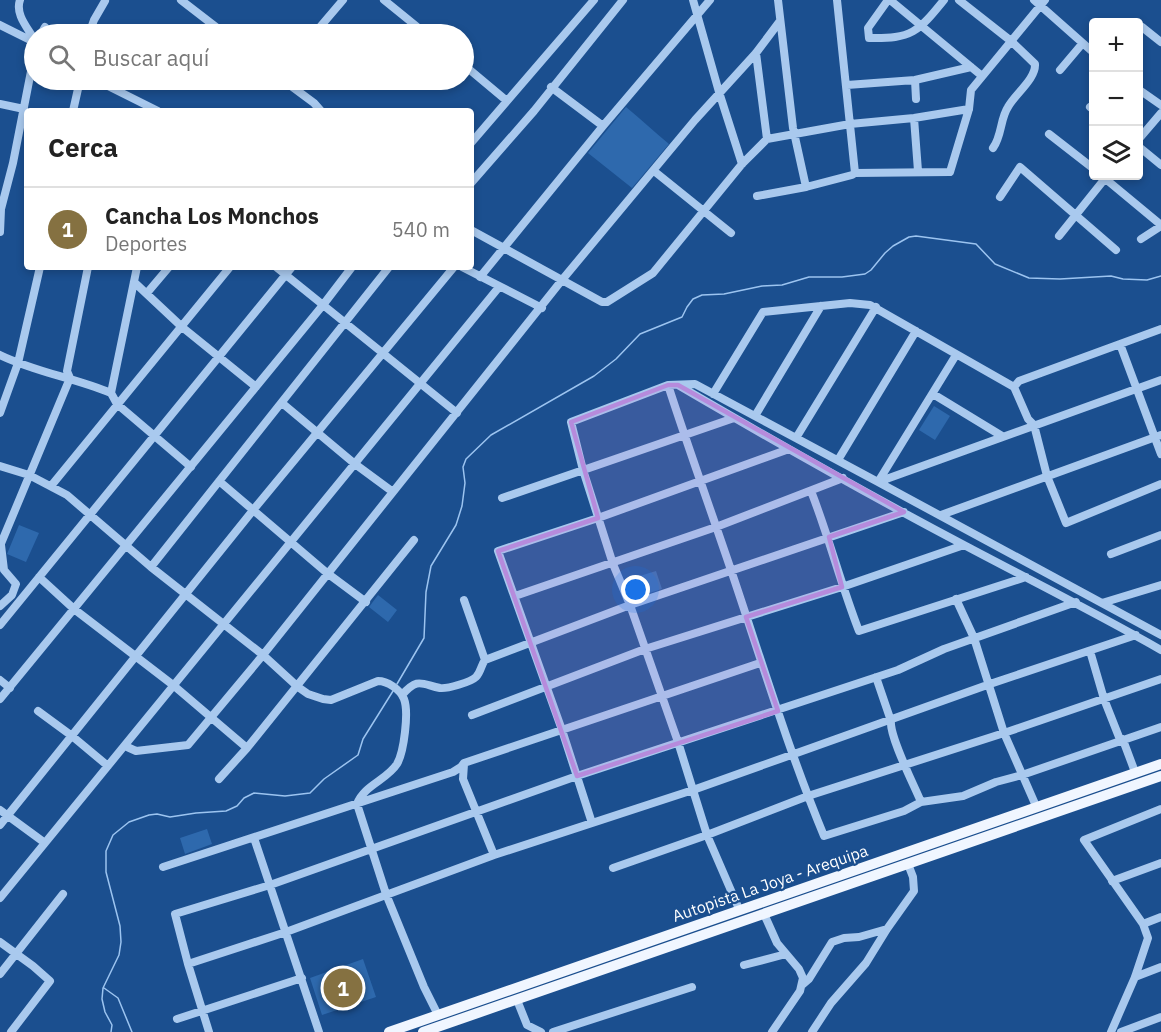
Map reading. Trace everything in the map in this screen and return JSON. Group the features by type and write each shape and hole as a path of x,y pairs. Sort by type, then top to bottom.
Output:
{"main road":[{"name":"Autopista La Joya - Arequipa","path":"389,1032 1161,764"},
{"name":"Autopista La Joya - Arequipa","path":"423,1032 1161,776"}],"street":[{"path":"20,0 18,8 25,24"},
{"path":"93,24 105,0"},
{"path":"181,0 212,24"},
{"path":"323,24 344,0"},
{"path":"384,0 414,24"},
{"path":"474,140 593,0"},
{"path":"474,180 534,111 623,0"},
{"path":"693,0 742,164"},
{"path":"480,278 603,126 710,0"},
{"path":"778,0 795,133 806,187"},
{"path":"944,0 922,27 904,36 869,38 868,28 889,0 922,27 970,67 982,76"},
{"path":"959,0 1011,41 1035,64 1035,73 1007,107 997,142 993,147"},
{"path":"839,2 855,173"},
{"path":"757,196 806,187 855,173 918,171 947,173 952,168 969,109 970,90 1040,2 1089,49"},
{"path":"125,746 136,751 188,745 263,656 562,280 719,92 756,53 780,21"},
{"path":"0,25 24,36"},
{"path":"1143,28 1161,42"},
{"path":"1060,70 1082,44"},
{"path":"756,53 767,140"},
{"path":"847,85 915,80 970,67"},
{"path":"474,73 507,101"},
{"path":"915,80 916,99"},
{"path":"551,87 603,126"},
{"path":"24,108 28,90"},
{"path":"74,108 78,90"},
{"path":"116,90 152,108"},
{"path":"296,90 318,108"},
{"path":"1143,92 1161,105"},
{"path":"0,104 24,109 0,209 0,232"},
{"path":"474,232 602,302 607,302 653,273 742,164 767,140 850,124 914,118 969,109"},
{"path":"1143,134 1161,113"},
{"path":"914,118 918,171"},
{"path":"1049,134 1089,165"},
{"path":"1143,150 1161,165"},
{"path":"1000,197 1020,167 1116,250"},
{"path":"654,171 730,233"},
{"path":"1059,236 1102,180"},
{"path":"1110,180 1161,225 1141,239"},
{"path":"0,413 18,363 39,270"},
{"path":"0,606 12,595 16,585 4,570 0,545 70,378 67,371 87,270"},
{"path":"136,270 111,393 117,404 191,467"},
{"path":"147,293 166,270"},
{"path":"51,486 228,270"},
{"path":"280,270 457,413"},
{"path":"0,625 290,270"},
{"path":"0,699 350,270"},
{"path":"151,567 387,270"},
{"path":"0,825 4,813 72,736 254,509 451,270"},
{"path":"467,270 542,308"},
{"path":"134,282 182,327 256,387"},
{"path":"0,898 499,287"},
{"path":"713,394 763,312 850,303 876,307 1014,387 1028,419 1034,425 1047,476 1066,523 1161,484"},
{"path":"755,416 821,306"},
{"path":"796,438 876,307"},
{"path":"1014,387 1019,381 1161,329"},
{"path":"838,460 916,331"},
{"path":"1120,344 1158,436 1161,454"},
{"path":"0,355 111,393"},
{"path":"878,482 956,355"},
{"path":"878,482 1161,380"},
{"path":"739,909 708,835 630,605 613,564 582,470 571,422 668,385 695,384 1161,635"},
{"path":"668,385 760,663 824,836 904,811 921,802 954,798 1161,727"},
{"path":"678,385 789,449 964,545 1076,602 1161,650"},
{"path":"933,394 1002,436"},
{"path":"282,403 355,464 393,492"},
{"path":"502,498 734,418"},
{"path":"941,515 1158,436"},
{"path":"592,823 562,730 498,551 598,518 789,449"},
{"path":"0,466 29,475 67,495 125,546 308,694 331,700 383,681 402,695 405,699 405,720 400,755 391,771 370,787 357,804"},
{"path":"515,596 716,527 843,478"},
{"path":"219,482 254,509 327,573 366,602"},
{"path":"811,491 829,537 842,587 859,631 1026,577"},
{"path":"402,695 410,686 420,682 441,688 467,682 478,674 485,660 630,605 904,512"},
{"path":"1111,554 1161,535"},
{"path":"219,779 248,748 298,687 414,540"},
{"path":"472,715 645,649 842,587 964,545"},
{"path":"39,577 74,609 137,656 248,748"},
{"path":"1102,603 1161,585"},
{"path":"956,599 974,638 1004,733 1036,806"},
{"path":"464,600 485,660"},
{"path":"209,1032 188,964 176,914 270,885 475,810 898,670 926,656 1076,602"},
{"path":"188,964 286,932 494,855 693,790 990,684 1136,635"},
{"path":"1090,651 1104,699 1135,772"},
{"path":"163,867 453,772 464,763 760,663"},
{"path":"876,677 891,721 890,726 921,802"},
{"path":"613,868 708,835 808,796 1004,733 1161,679"},
{"path":"0,680 10,688"},
{"path":"38,711 108,766"},
{"path":"464,763 463,779 494,855"},
{"path":"357,804 386,894 424,987 438,1015"},
{"path":"1112,1032 1135,977 1148,938 1143,924 1084,840 1161,809"},
{"path":"4,813 45,843"},
{"path":"254,838 319,1032"},
{"path":"1112,881 1161,863"},
{"path":"812,1032 831,1003 866,963 914,891 913,877 908,864"},
{"path":"0,974 63,894"},
{"path":"764,914 777,943 801,972 802,985"},
{"path":"1143,924 1161,917"},
{"path":"772,1032 832,942 887,929"},
{"path":"0,942 50,981 11,1032"},
{"path":"744,965 786,954"},
{"path":"1135,977 1161,967"},
{"path":"177,1019 302,978"},
{"path":"553,1032 692,987"},
{"path":"517,1000 527,1025 541,1032"},
{"path":"1121,1032 1161,1017"}],"highlighted area":[{"path":"668,385 678,385 904,512 829,537 842,587 746,617 778,711 577,776 498,551 598,518 571,422"}],"shaded area":[{"path":"626,107 669,144 632,188 588,153"},
{"path":"934,406 950,416 935,440 919,430"},
{"path":"19,525 39,533 26,562 7,554"},
{"path":"656,571 662,589 636,597 630,579"},
{"path":"378,595 397,610 388,622 369,607"},
{"path":"207,829 212,844 185,854 180,838"},
{"path":"363,959 376,997 322,1015 310,978"}],"waterway":[{"path":"397,684 424,638 426,592 431,566 456,525 462,506 465,483 463,467 466,459 491,435 594,376 616,359 640,334 682,317 693,299 702,295 782,285 809,277 865,274 893,246 909,237 916,236 976,244 995,264 1029,278 1111,276 1147,280 1161,276"},
{"path":"111,1032 112,1025 105,1012 102,999 103,988 119,955 121,942 120,926 106,872 106,851 113,835 129,822 149,815 170,817 226,811 254,793 285,796 310,793 324,779 358,755 363,739 393,691"},
{"path":"104,988 118,998 132,1032"}],"place":[{"name":"Cancha Los Monchos","path":"343,988"}]}
